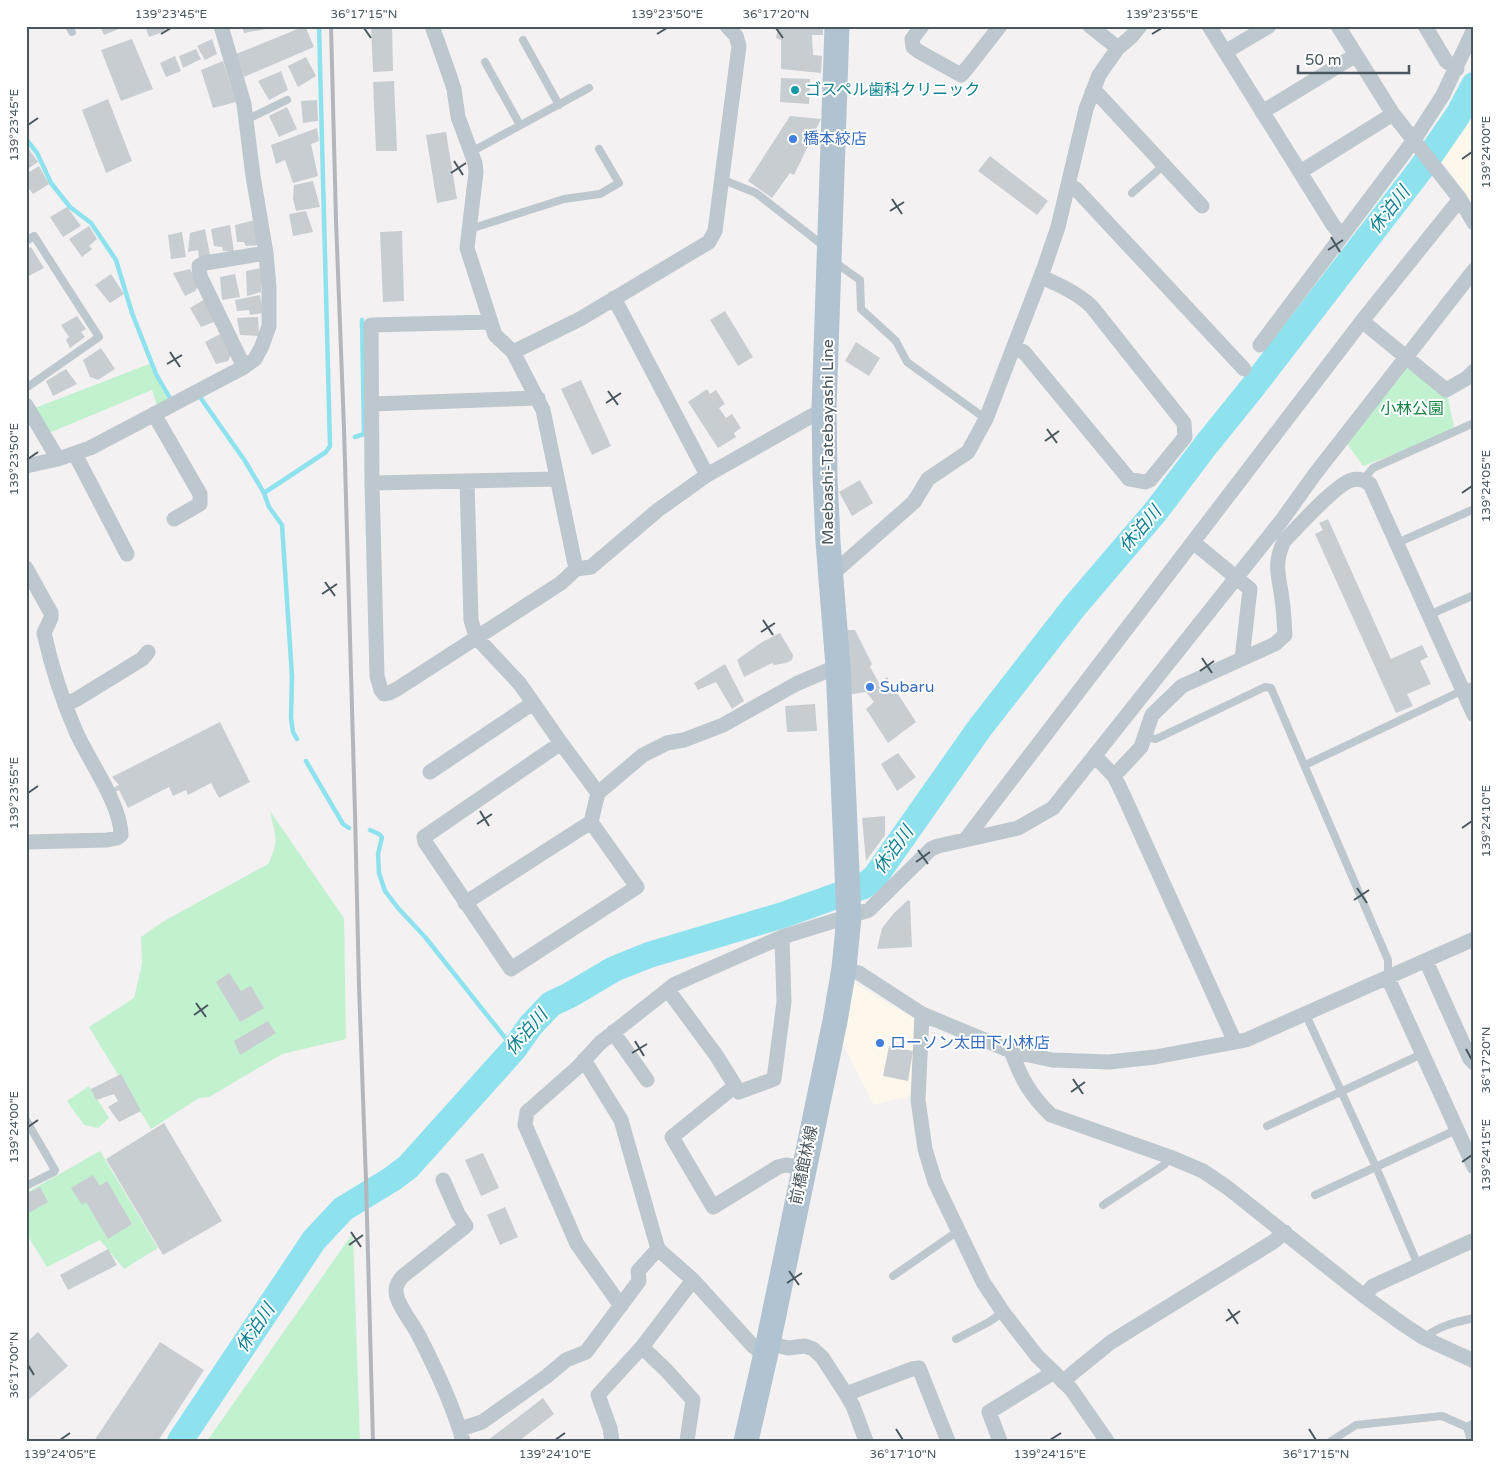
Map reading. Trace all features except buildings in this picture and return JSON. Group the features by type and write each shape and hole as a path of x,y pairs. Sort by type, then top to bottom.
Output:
{"main road":[{"name":"Maebashi-Tatebayashi Line","path":"837,26 824,409 825,476 830,575 838,666 849,905"},
{"name":"前橋館林線","path":"746,1441 835,1021 844,968 849,905"}],"street":[{"path":"26,466 75,454 154,414 244,367 255,359 262,346 269,326 269,288 266,253 253,176 244,104 220,26"},
{"path":"432,26 451,80 460,123 476,172 468,248 495,335 513,352 543,410 576,569"},
{"path":"922,26 912,39 913,47 961,75 1000,26"},
{"path":"1090,26 1118,48"},
{"path":"830,575 914,502 928,479 968,452 986,419 1041,277 1058,227 1086,110 1098,75 1118,48 1140,26"},
{"path":"1209,26 1333,225 1342,236"},
{"path":"1225,52 1268,26"},
{"path":"1338,26 1393,114 1460,199 1474,223"},
{"path":"1425,26 1446,61 1457,68"},
{"path":"513,352 580,319 709,242 715,231 739,46 736,36 730,27"},
{"path":"1260,345 1342,236 1418,145 1444,95 1474,29"},
{"path":"1262,112 1356,55"},
{"path":"1092,92 1099,95 1202,206"},
{"path":"1300,172 1393,114"},
{"path":"1068,185 1076,188 1244,369"},
{"path":"965,840 1362,321 1448,211 1460,199"},
{"path":"244,367 200,276 199,266 205,263 266,253"},
{"path":"620,1306 577,1244 524,1125 527,1112 600,1043 675,984 849,905 869,910 931,849 1018,828 1052,808 1237,577 1474,270"},
{"path":"1014,348 1024,352 1129,479 1145,482 1150,480 1185,437 1184,422 1092,307 1060,285 1041,277"},
{"path":"614,298 707,475"},
{"path":"1362,321 1446,390 1467,378 1474,371"},
{"path":"491,322 372,325 372,483 377,676 380,690 384,694 390,693 561,583 576,569 591,567 658,510 707,475 824,409"},
{"path":"372,404 538,398"},
{"path":"26,406 58,459"},
{"path":"154,414 200,494 200,504 174,520"},
{"path":"75,454 127,554"},
{"path":"372,483 556,479"},
{"path":"1114,776 1141,747 1152,714 1182,686 1275,644 1285,635 1282,599 1276,569 1280,549 1284,541 1345,483 1351,480 1363,480 1370,484 1429,615 1468,688 1474,714"},
{"path":"467,481 471,620 476,637 520,684 598,793"},
{"path":"1193,542 1250,589 1242,659"},
{"path":"26,568 51,613 52,618 44,633 53,672 65,705 121,826 121,835 107,840 26,842"},
{"path":"65,705 142,659 148,652"},
{"path":"465,904 591,822 598,793 643,755 667,743 684,740 723,725 796,684 838,666"},
{"path":"430,772 533,703"},
{"path":"561,743 424,836 425,842 465,904 511,969 637,887 591,822"},
{"path":"1095,756 1114,776 1235,1042"},
{"path":"668,990 716,1054 739,1092 774,1079 784,1002 782,937"},
{"path":"844,968 859,972 922,1014 1011,1051 1052,1060 1108,1062 1155,1057 1246,1040 1474,939"},
{"path":"1426,961 1470,1059 1474,1063"},
{"path":"1388,978 1474,1167"},
{"path":"922,1014 918,1100 925,1149 935,1182 983,1282 1002,1312 1037,1356 1071,1389 1107,1441"},
{"path":"613,1032 647,1080"},
{"path":"1011,1051 1026,1086 1051,1115 1170,1156 1202,1171 1228,1188 1364,1296 1424,1338 1474,1360"},
{"path":"584,1060 622,1120 658,1249 693,1280 758,1350 805,1346 813,1349 822,1357 853,1406 866,1441"},
{"path":"735,1086 672,1138 713,1207 778,1167 786,1165 804,1168"},
{"path":"443,1180 458,1214 466,1226 403,1276 397,1282 396,1289 398,1300 419,1336 436,1371 462,1435 547,1376 566,1360 586,1352 639,1281 638,1271 658,1249"},
{"path":"1000,1441 989,1412 1058,1377 1074,1372 1110,1342 1273,1242 1284,1232"},
{"path":"1364,1296 1373,1286 1474,1240"},
{"path":"612,1441 610,1428 598,1395 642,1347 693,1280"},
{"path":"642,1347 693,1400 687,1441"},
{"path":"846,1394 919,1368 948,1441"}],"lane":[{"path":"523,40 559,104"},
{"path":"485,62 520,125"},
{"path":"471,152 589,88"},
{"path":"246,120 287,100"},
{"path":"470,229 564,199 600,194 619,183 599,149"},
{"path":"1132,193 1164,165"},
{"path":"721,179 756,193 860,280 861,309 896,341 907,362 986,419"},
{"path":"26,241 34,236 99,337 26,388"},
{"path":"1363,480 1373,468 1474,423"},
{"path":"1397,543 1474,509"},
{"path":"1429,615 1474,595"},
{"path":"1144,737 1156,739 1265,687 1271,688 1388,960 1388,978"},
{"path":"1305,765 1468,688"},
{"path":"1306,1015 1376,1167 1418,1265"},
{"path":"1268,1126 1422,1054"},
{"path":"26,1120 55,1170 26,1186"},
{"path":"1315,1195 1456,1130"},
{"path":"1103,1205 1164,1165 1170,1156"},
{"path":"893,1276 958,1231"},
{"path":"956,1339 989,1322 1002,1312"},
{"path":"1424,1338 1431,1332 1454,1322 1474,1318"},
{"path":"1331,1441 1356,1425 1442,1416 1470,1425 1471,1441"}],"shaded area":[{"path":"1474,99 1474,207 1441,159"},
{"name":"ローソン太田下小林店","path":"854,983 918,1021 914,1095 874,1105 843,1044"}],"green space":[{"name":"小林公園","path":"1406,357 1446,390 1455,431 1363,466 1343,438"},
{"path":"149,364 168,400 157,406 152,390 49,433 35,408"},
{"path":"270,811 344,918 346,1039 282,1054 209,1097 199,1098 151,1129 89,1027 134,998 142,964 141,937 164,921 268,864 275,843 275,832"},
{"path":"89,1086 109,1118 98,1128 84,1125 67,1101"},
{"path":"100,1151 158,1248 124,1269 100,1240 47,1267 26,1233 26,1193"},
{"path":"353,1233 360,1441 207,1441"}],"waterway":[{"path":"264,493 326,452 330,446 319,26"},
{"name":"休泊川","path":"180,1441 314,1240 343,1209 408,1167 514,1049 531,1025 551,1004 614,969 649,955 783,915 864,886 875,877 979,729 1074,607 1156,511 1420,170 1458,115 1474,85"},
{"path":"26,139 37,153 51,183 70,207 91,223 116,260 132,313 156,374 171,400"},
{"path":"355,437 364,434 362,320"},
{"path":"200,397 245,461 264,493 269,507 282,525 292,676 291,718 293,732 297,739"},
{"path":"306,761 343,824 349,828"},
{"path":"370,830 382,837 378,854 379,873 385,891 425,937 514,1049"}],"railway":[{"path":"331,26 373,1441"}],"place":[{"name":"ゴスペル歯科クリニック","path":"795,90"},
{"name":"橋本絞店","path":"793,139"},
{"name":"Subaru","path":"870,687"},
{"name":"ローソン太田下小林店","path":"880,1043"}]}
